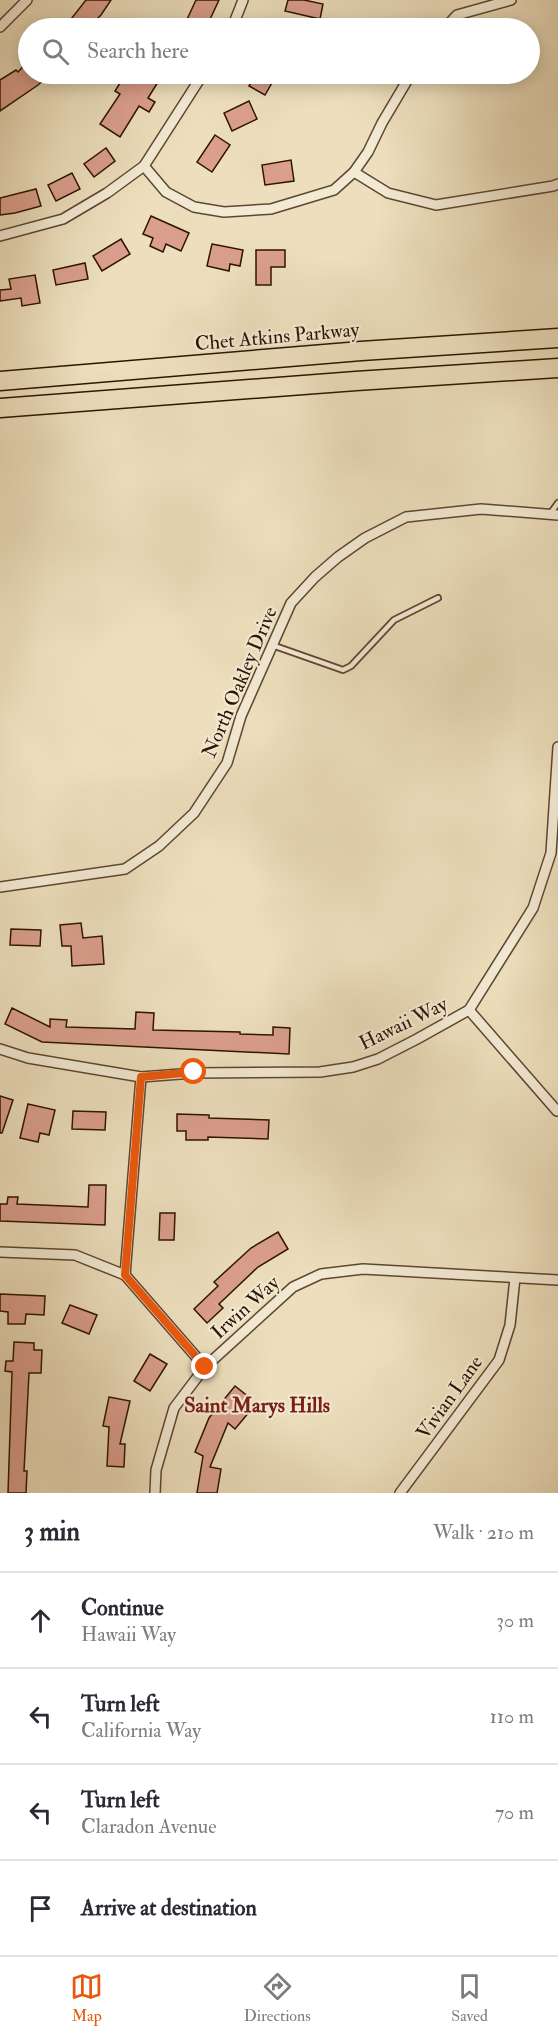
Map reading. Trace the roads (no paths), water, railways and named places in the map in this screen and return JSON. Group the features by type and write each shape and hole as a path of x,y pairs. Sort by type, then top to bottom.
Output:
{"highway":[{"name":"Chet Atkins Parkway","path":"0,381 349,352 558,338"},
{"path":"0,408 558,368"}],"street":[{"path":"0,27 27,0"},
{"path":"236,18 243,0"},
{"path":"454,18 457,15 511,0"},
{"path":"0,236 63,219 107,193 144,166 197,84"},
{"path":"144,166 166,192 194,207 224,212 271,209 334,190 354,172 368,152 386,115 405,84"},
{"path":"354,172 388,193 436,205 558,184"},
{"name":"North Oakley Drive","path":"0,887 125,869 159,846 194,813 227,763 241,716 291,603 315,577 365,538 406,517 481,509 554,514"},
{"name":"Hawaii Way","path":"0,1049 28,1058 141,1077 194,1072 320,1072 353,1067 378,1059 469,1010 533,908 542,882 551,853 558,747"},
{"path":"469,1010 557,1111"},
{"path":"125,1275 141,1077"},
{"path":"0,1252 75,1255 125,1275 205,1367"},
{"name":"Irwin Way","path":"155,1493 156,1470 174,1407 205,1367 293,1287 321,1274 363,1269 558,1280"},
{"name":"Vivian Lane","path":"400,1493 499,1360 510,1325 515,1278"}],"lane":[{"path":"554,514 558,503"},
{"path":"273,645 343,670 351,666 394,620 438,598"}],"district":[{"name":"Saint Marys Hills","path":"257,1405"}]}
